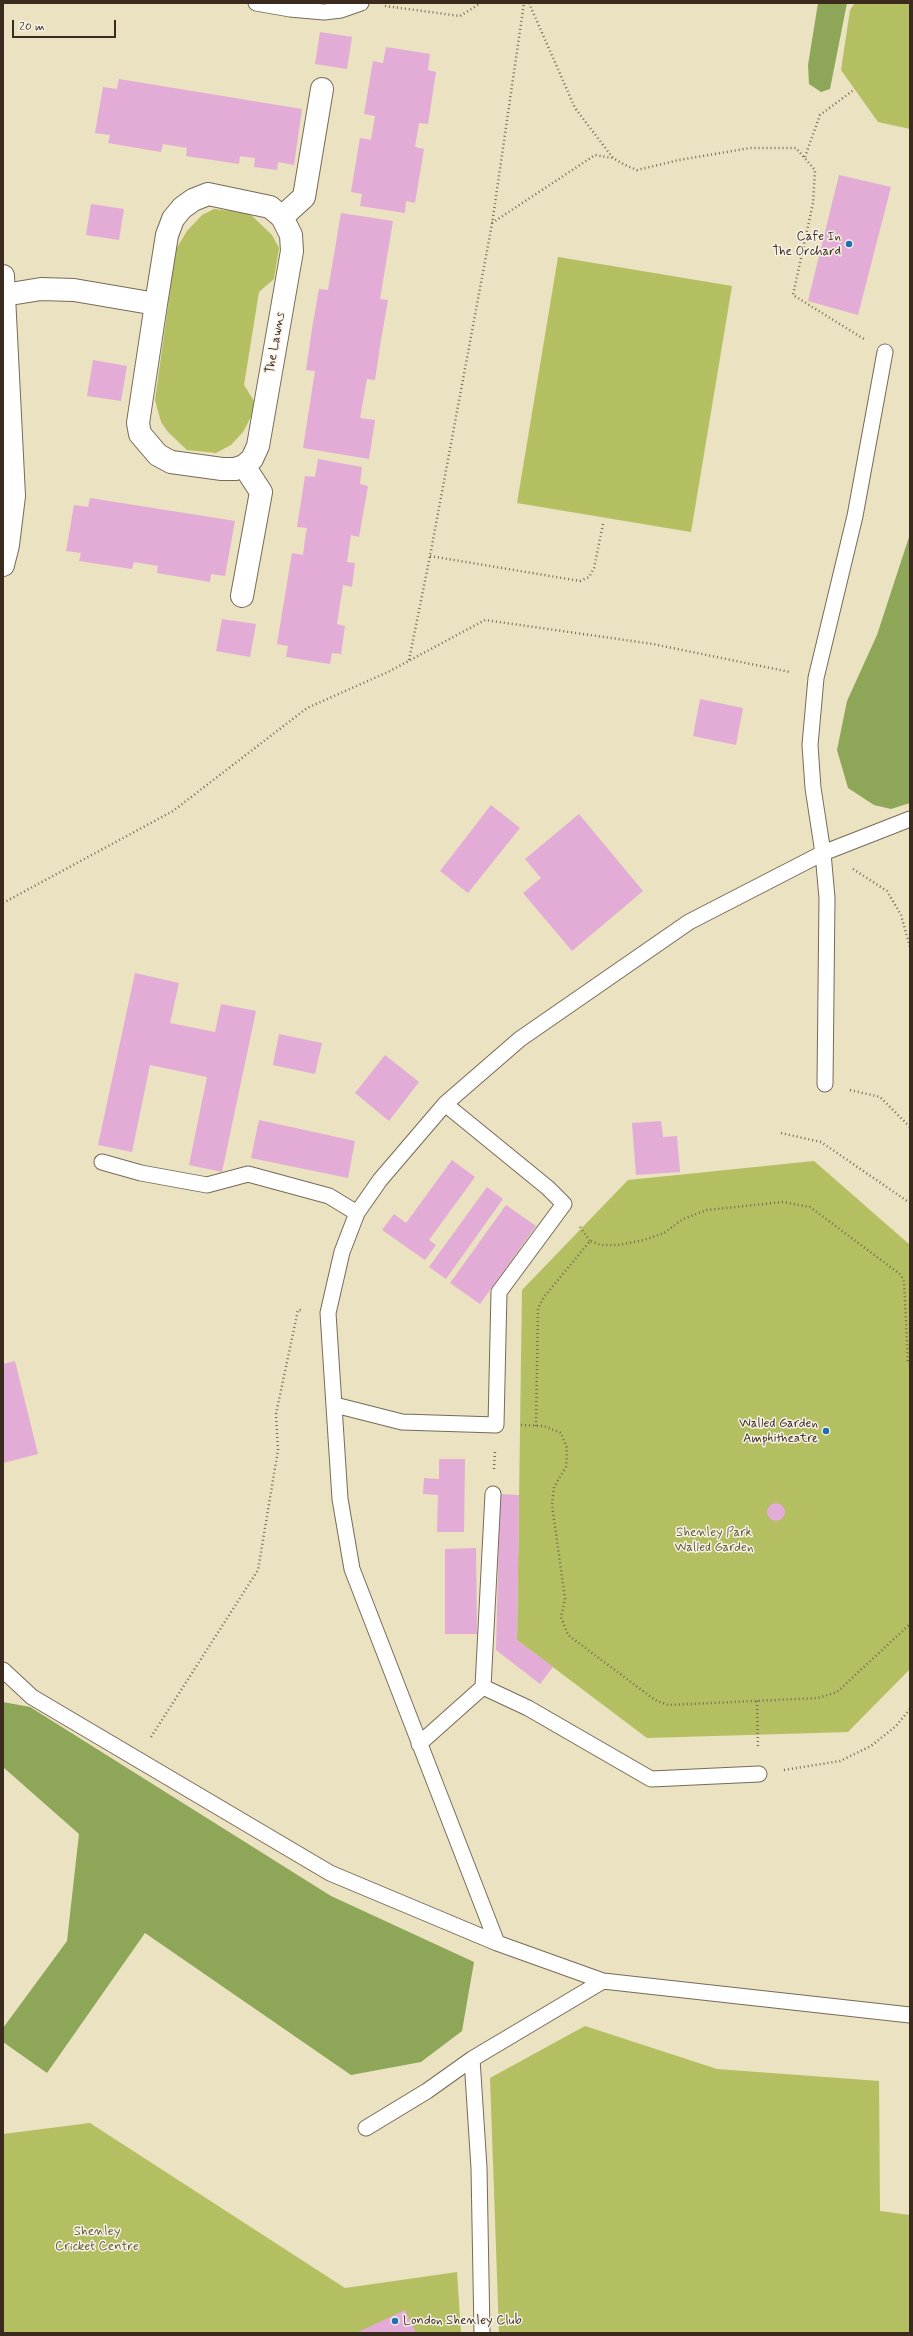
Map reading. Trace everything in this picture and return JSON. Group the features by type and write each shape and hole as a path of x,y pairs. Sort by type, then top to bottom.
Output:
{"street":[{"path":"282,217 304,198 322,90"},
{"name":"The Lawns","path":"208,194 258,203 270,207 282,217 291,235 292,251 258,446 252,459 244,466 235,469 222,469 171,462 158,455 140,434 138,423 156,304 167,235 173,218 193,200 208,194"},
{"path":"3,276 14,496 8,545 3,565"},
{"path":"4,295 41,289 68,290 156,304"},
{"path":"242,596 261,492 244,466"}],"lane":[{"path":"256,3 290,9 324,12 341,10 361,3"},
{"path":"825,1084 827,898 823,853 813,788 810,745 816,678 855,516 885,352"},
{"path":"497,1943 352,1570 340,1499 328,1313 342,1252 357,1213 380,1180 445,1104 520,1039 689,922 823,853 910,819"},
{"path":"335,1405 402,1422 496,1425 499,1292 564,1204 548,1188 445,1104"},
{"path":"102,1162 141,1173 206,1185 248,1174 329,1196 357,1213"},
{"path":"419,1744 483,1687 493,1494"},
{"path":"3,1670 32,1697 330,1874 497,1943 603,1981 910,2015"},
{"path":"483,1687 528,1708 651,1779 759,1774"},
{"path":"366,2128 427,2092 472,2059 603,1981"},
{"path":"472,2059 479,2168 482,2333"}],"path":[{"path":"378,5 460,16 481,3"},
{"path":"409,661 492,224 524,3"},
{"path":"528,3 575,108 613,158"},
{"path":"804,157 820,115 855,90"},
{"path":"492,224 595,155 613,158 637,170 679,160 750,148 796,148 815,170 813,203 793,295 885,352"},
{"path":"430,556 580,581 589,577 594,568 602,524"},
{"path":"3,903 173,811 307,708 409,661 485,620 653,644 816,678"},
{"path":"823,853 887,891 901,915 910,947"},
{"path":"825,1084 880,1097 910,1127"},
{"path":"781,1133 821,1142 910,1203"},
{"path":"536,1426 538,1308 544,1297 590,1241 601,1244 618,1245 644,1240 664,1233 683,1219 708,1210 783,1202 810,1207 901,1275 904,1282 908,1362 910,1364"},
{"path":"137,1759 258,1570 278,1450 276,1414 298,1310 328,1313"},
{"path":"493,1494 496,1425"},
{"path":"520,1425 544,1426 560,1433 567,1448 566,1468 554,1487 552,1505 565,1598 561,1617 568,1635 655,1700 668,1705 818,1698 837,1692 910,1624"},
{"path":"757,1700 759,1774 840,1761 871,1746 896,1726 910,1709"}],"green space":[{"path":"818,3 847,3 830,89 821,92 809,84 808,65"},
{"path":"855,3 910,3 910,129 878,122 841,70 850,10"},
{"path":"214,209 249,213 272,235 279,248 274,279 259,292 244,385 254,401 252,415 243,432 231,445 216,453 187,450 168,432 161,422 155,400 176,249 187,231 202,215"},
{"path":"558,257 732,286 691,532 517,503"},
{"path":"910,534 910,803 891,809 874,805 848,788 837,750 847,701 877,635"},
{"name":"Shenley Park Walled Garden","path":"814,1161 910,1245 910,1669 848,1732 647,1738 517,1640 522,1290 628,1180"},
{"path":"3,1702 30,1707 331,1896 474,1962 462,2031 421,2062 351,2075 145,1933 47,2073 3,2042 3,2028 67,1941 79,1834 3,1767"},
{"path":"585,2026 717,2069 879,2081 880,2211 910,2215 910,2333 499,2333 490,2078"},
{"name":"Shenley Cricket Centre","path":"90,2123 345,2288 457,2272 461,2333 3,2333 3,2134"}],"building":[{"path":"320,32 352,37 347,69 315,64"},
{"path":"386,47 430,54 428,70 436,72 428,124 419,123 415,147 424,149 415,203 406,201 405,213 360,206 362,194 351,192 360,138 371,140 375,116 364,114 373,61 383,63"},
{"path":"119,79 302,109 294,165 278,162 277,170 254,167 255,158 240,156 239,164 186,156 187,148 163,144 161,152 108,143 110,135 95,133 103,87 117,89"},
{"name":"Cafe In The Orchard","path":"839,175 891,187 858,315 808,301"},
{"path":"91,204 124,209 119,240 86,235"},
{"path":"341,213 393,221 380,299 388,300 375,380 367,379 360,418 375,420 369,459 303,448 315,371 306,370 312,329 319,289 328,290"},
{"path":"93,360 127,366 121,401 87,396"},
{"path":"318,459 362,467 360,484 368,486 359,537 351,535 347,562 355,563 352,587 343,585 337,624 345,626 341,654 332,653 330,664 286,657 288,646 277,644 292,553 303,555 307,528 297,527 305,476 315,477"},
{"path":"90,498 235,521 225,576 211,574 210,582 157,573 158,566 134,562 132,569 79,561 81,553 66,551 74,505 88,507"},
{"path":"222,619 256,624 250,657 216,651"},
{"path":"700,699 743,708 736,745 693,736"},
{"path":"491,805 520,828 468,893 440,871"},
{"path":"579,814 643,891 572,951 523,893 541,878 525,859"},
{"path":"135,973 179,983 170,1023 215,1032 221,1004 256,1011 222,1172 189,1165 207,1077 150,1065 132,1152 98,1145"},
{"path":"279,1034 322,1043 315,1074 273,1065"},
{"path":"385,1055 419,1082 389,1121 355,1093"},
{"path":"259,1120 355,1141 348,1178 251,1158"},
{"path":"661,1121 663,1137 677,1136 680,1172 636,1175 632,1123"},
{"path":"452,1160 475,1177 429,1240 436,1245 425,1260 382,1230 394,1214 406,1223"},
{"path":"487,1187 503,1199 446,1279 429,1267"},
{"path":"506,1205 536,1226 480,1304 450,1283"},
{"path":"15,1361 38,1454 3,1463 3,1364"},
{"path":"439,1459 465,1459 464,1532 437,1532 438,1495 423,1494 424,1478 439,1479"},
{"path":"500,1494 519,1495 517,1640 553,1667 540,1684 496,1650"},
{"path":"776,1503 782,1506 785,1512 782,1518 776,1521 770,1518 767,1512 770,1506"},
{"path":"476,1548 477,1634 445,1634 445,1549"},
{"name":"London Shenley Club","path":"405,2310 416,2333 356,2333"}],"place":[{"name":"Cafe In The Orchard","path":"849,244"},
{"name":"Walled Garden Amphitheatre","path":"826,1431"},
{"name":"London Shenley Club","path":"395,2321"}]}
